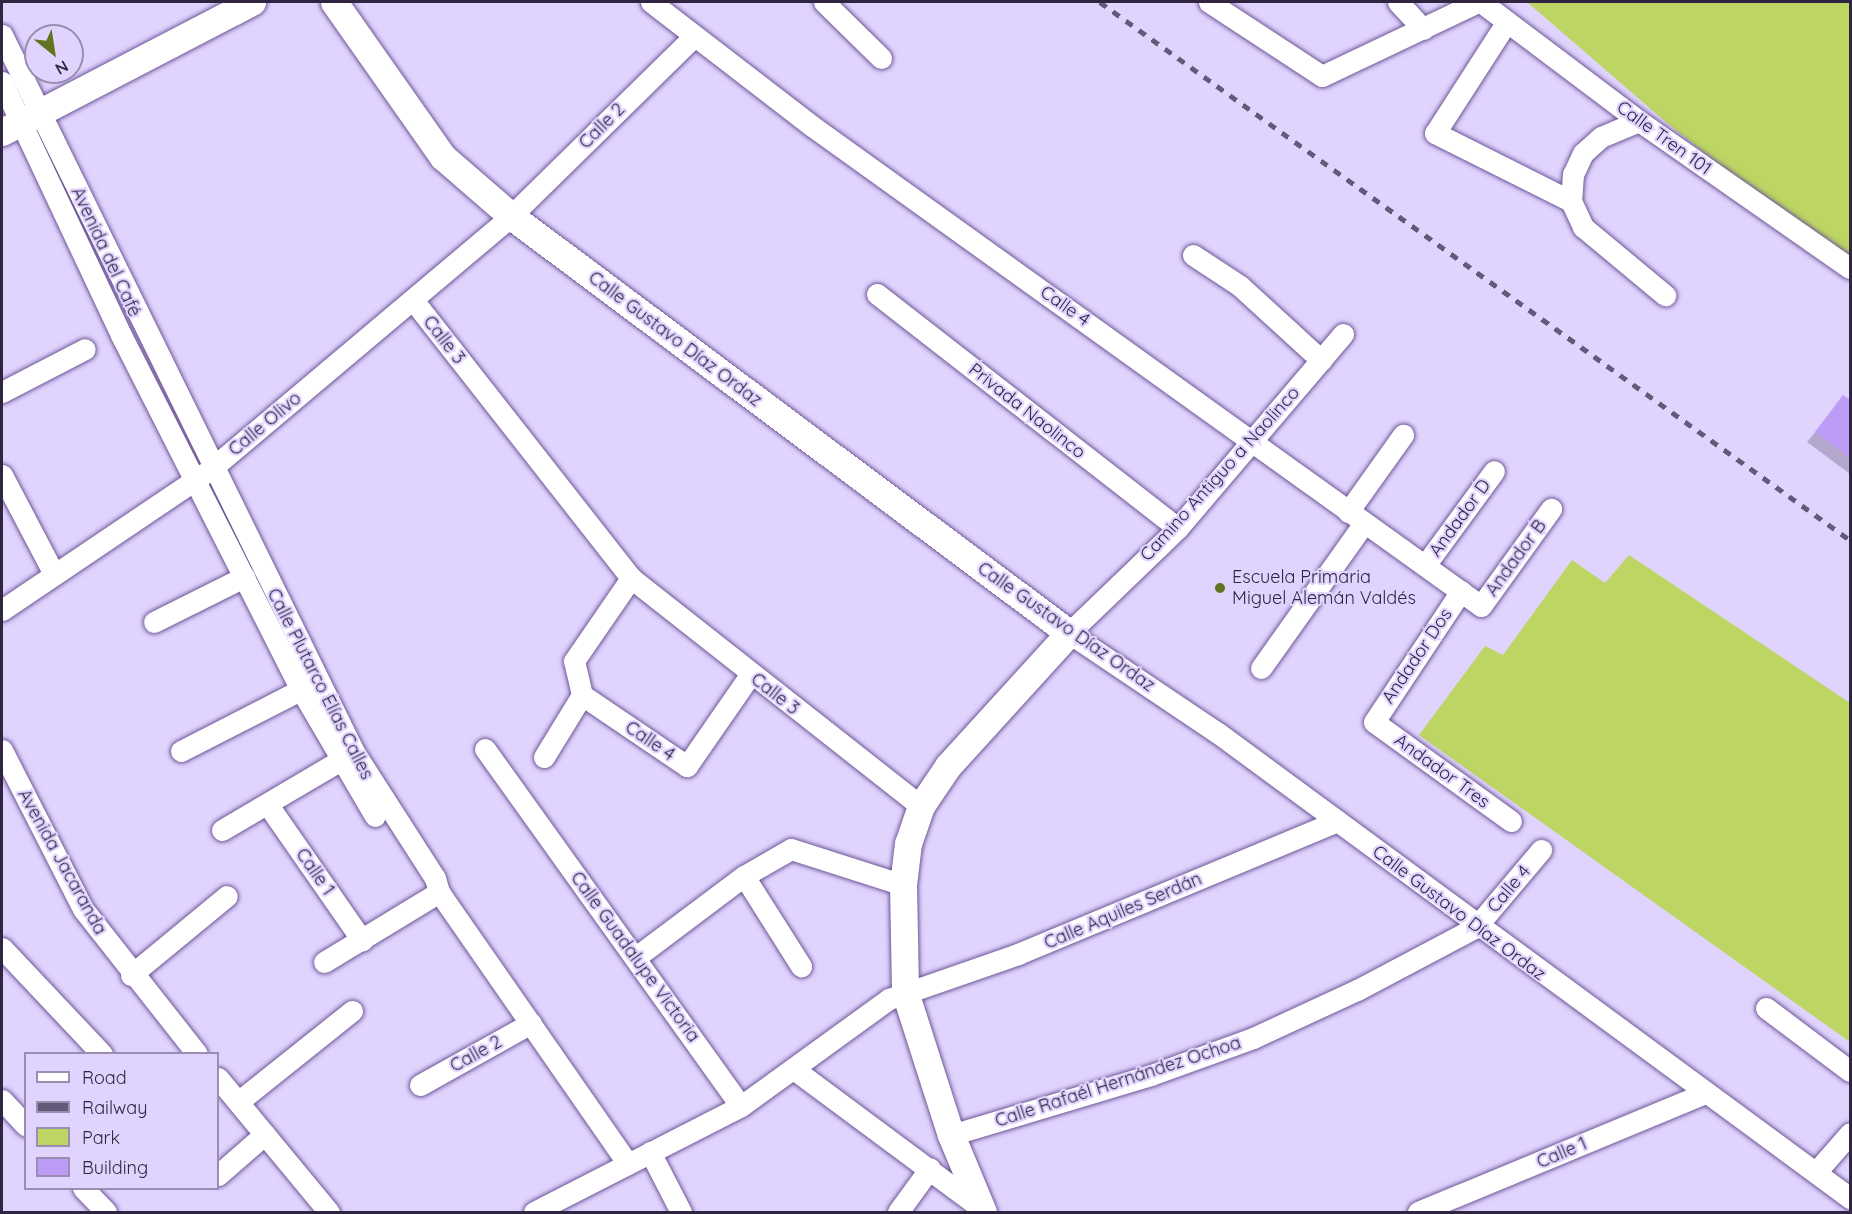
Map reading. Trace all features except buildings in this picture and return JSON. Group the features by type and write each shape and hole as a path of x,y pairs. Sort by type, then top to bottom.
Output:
{"main road":[{"path":"21,122 252,2"},
{"name":"Calle Gustavo Díaz Ordaz","path":"334,2 443,157 511,216 1068,633"},
{"name":"Camino Antiguo a Naolinco","path":"982,1210 951,1135 906,992 903,885 908,843 921,806 948,766 1068,633"}],"street":[{"name":"Calle 4","path":"651,2 693,37 1255,441 1356,517 1426,564 1481,606"},
{"path":"824,2 881,58"},
{"path":"1209,2 1322,76 1480,2"},
{"path":"1398,2 1423,29"},
{"name":"Calle Tren 101","path":"1480,2 1639,121 1851,268"},
{"path":"1506,23 1435,133 1571,201"},
{"name":"Avenida del Café","path":"2,35 21,122 140,324 204,474"},
{"name":"Calle 2","path":"511,216 693,37"},
{"name":"Avenida del Café","path":"2,82 121,335 204,474"},
{"path":"1639,121 1601,136 1583,153 1573,174 1571,201 1583,227 1665,295"},
{"name":"Calle Olivo","path":"2,610 204,474 511,216"},
{"path":"1193,255 1240,286 1321,360"},
{"name":"Privada Naolinco","path":"877,294 1178,528"},
{"name":"Calle 3","path":"413,300 631,578 750,675 921,806"},
{"path":"121,335 140,324"},
{"name":"Camino Antiguo a Naolinco","path":"1068,633 1178,528 1255,441 1343,334"},
{"path":"2,392 85,350"},
{"path":"1261,668 1356,517 1403,435"},
{"name":"Andador D","path":"1426,564 1494,471"},
{"name":"Calle Plutarco Elías Calles","path":"204,474 244,577 309,686"},
{"name":"Calle Plutarco Elías Calles","path":"204,474 309,686 347,757 435,878 439,892 628,1164"},
{"path":"2,475 54,574"},
{"name":"Andador B","path":"1481,606 1551,509"},
{"path":"154,622 244,577"},
{"path":"544,757 582,695 574,661 631,578"},
{"name":"Andador Dos","path":"1374,722 1461,591"},
{"name":"Calle Gustavo Díaz Ordaz","path":"1068,633 1337,821 1476,927 1817,1171 1851,1198"},
{"name":"Calle 4","path":"582,695 687,766 750,675"},
{"path":"181,752 309,686"},
{"name":"Andador Tres","path":"1374,722 1511,821"},
{"name":"Calle Guadalupe Victoria","path":"485,749 741,1106"},
{"name":"Avenida Jacaranda","path":"2,750 83,909 131,975 196,1052"},
{"path":"222,830 347,757"},
{"name":"Calle 1","path":"268,805 362,940"},
{"name":"Calle Aquiles Serdán","path":"534,1212 559,1207 628,1164 741,1106 795,1070 876,1007 906,992 1018,954 1337,821"},
{"path":"636,957 744,876 783,852 799,849 903,885"},
{"name":"Calle 4","path":"1476,927 1541,850"},
{"path":"744,876 801,966"},
{"path":"324,962 439,892"},
{"path":"131,975 227,896"},
{"name":"Calle Rafaél Hernández Ochoa","path":"951,1135 1253,1038 1476,927"},
{"path":"2,948 101,1052"},
{"path":"1766,1008 1851,1071"},
{"path":"238,1102 352,1011"},
{"name":"Calle 2","path":"420,1084 531,1023"},
{"path":"795,1070 930,1168 982,1210"},
{"path":"219,1079 329,1212"},
{"name":"Calle 1","path":"1418,1212 1706,1093"},
{"path":"2,1100 24,1124"},
{"path":"1817,1171 1851,1133"},
{"path":"219,1174 266,1134"},
{"path":"650,1152 681,1212"},
{"path":"898,1212 930,1168"},
{"path":"85,1190 106,1212"}],"green space":[{"path":"1527,2 1850,2 1850,258 1812,238 1667,123"},
{"path":"1629,555 1850,703 1850,1042 1419,735 1485,646 1503,655 1572,560 1605,583"}],"railway":[{"path":"1100,2 1850,540"}],"place":[{"name":"Escuela Primaria Miguel Alemán Valdés","path":"1220,588"}]}
